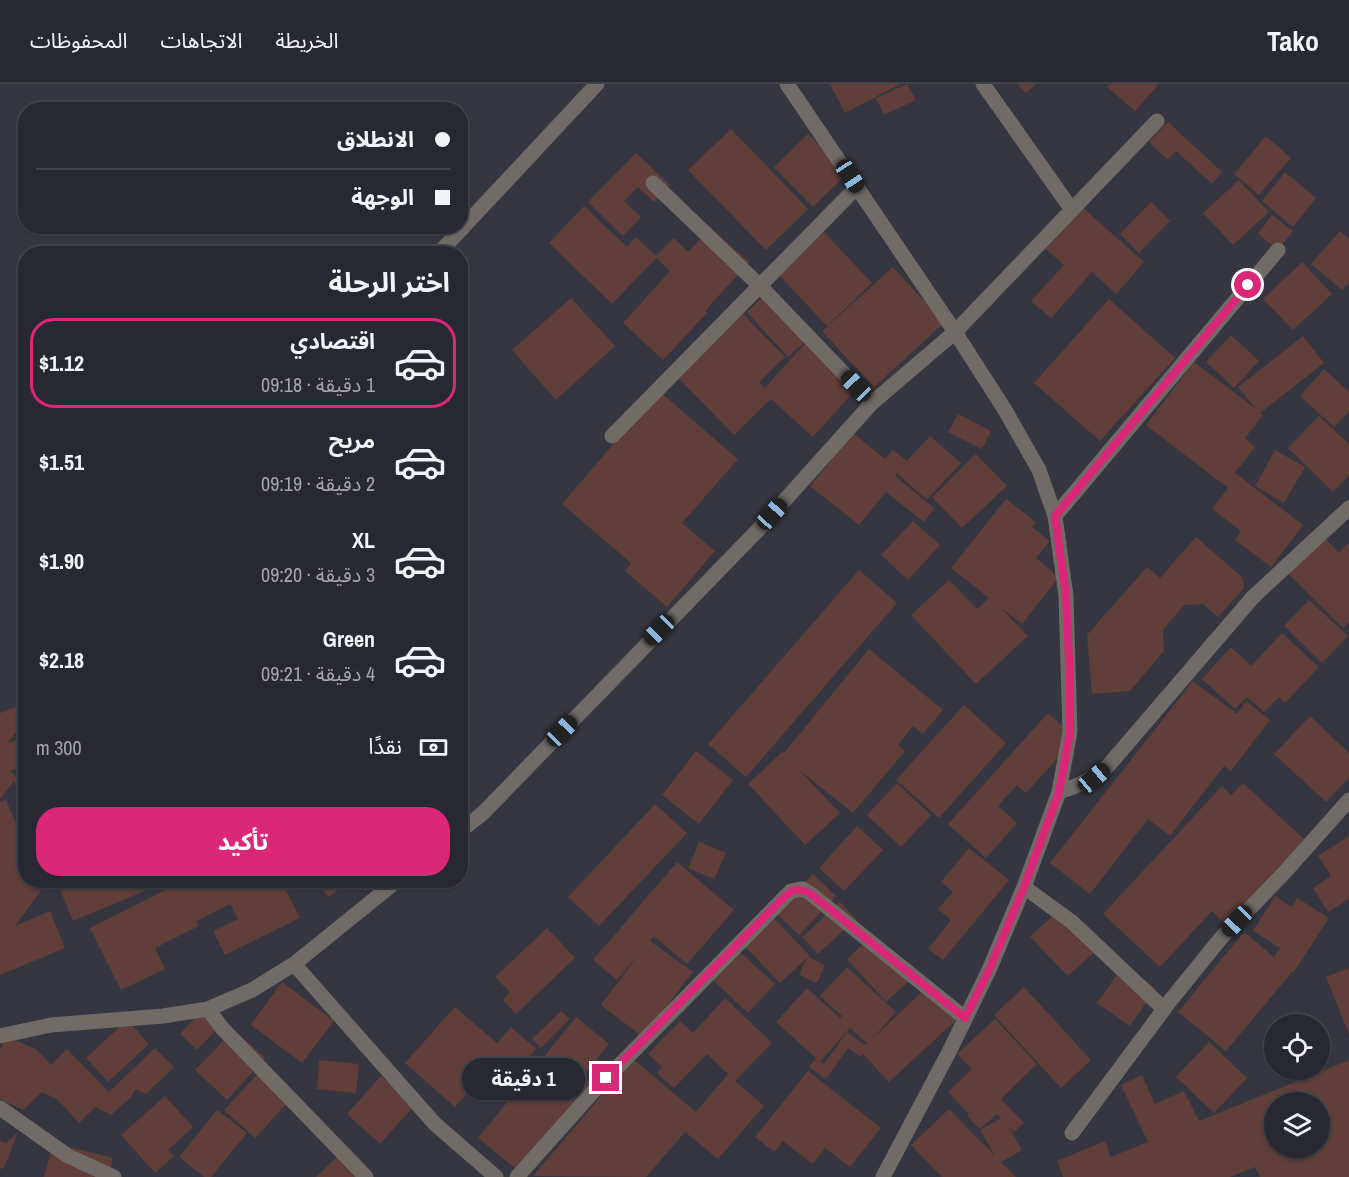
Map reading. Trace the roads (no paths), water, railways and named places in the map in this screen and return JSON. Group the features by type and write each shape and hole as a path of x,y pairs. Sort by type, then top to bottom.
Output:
{"street":[{"path":"468,222 597,84"},
{"path":"787,84 955,332 1005,410 1039,470 1055,516 1066,596 1070,732 1059,792 1024,887 989,970 883,1177"},
{"path":"983,84 1072,210"},
{"path":"468,825 482,814 758,530 872,403 955,332 1157,121"},
{"path":"653,183 761,287 872,403"},
{"path":"612,436 857,187"},
{"path":"445,246 457,234"},
{"path":"1055,516 1278,250"},
{"path":"1059,792 1094,778 1108,766 1253,597 1349,508"},
{"path":"1072,1132 1164,1009 1221,938 1285,872 1349,800"},
{"path":"1024,887 1072,922 1164,1009"},
{"path":"0,1036 51,1025 163,1016 208,1009 252,990 294,964 389,888"},
{"path":"517,1177 591,1094 791,891 803,889 811,894 965,1018"},
{"path":"294,964 435,1124 496,1177"},
{"path":"208,1009 222,1028 366,1177"},
{"path":"0,1108 68,1156 114,1177"}]}
